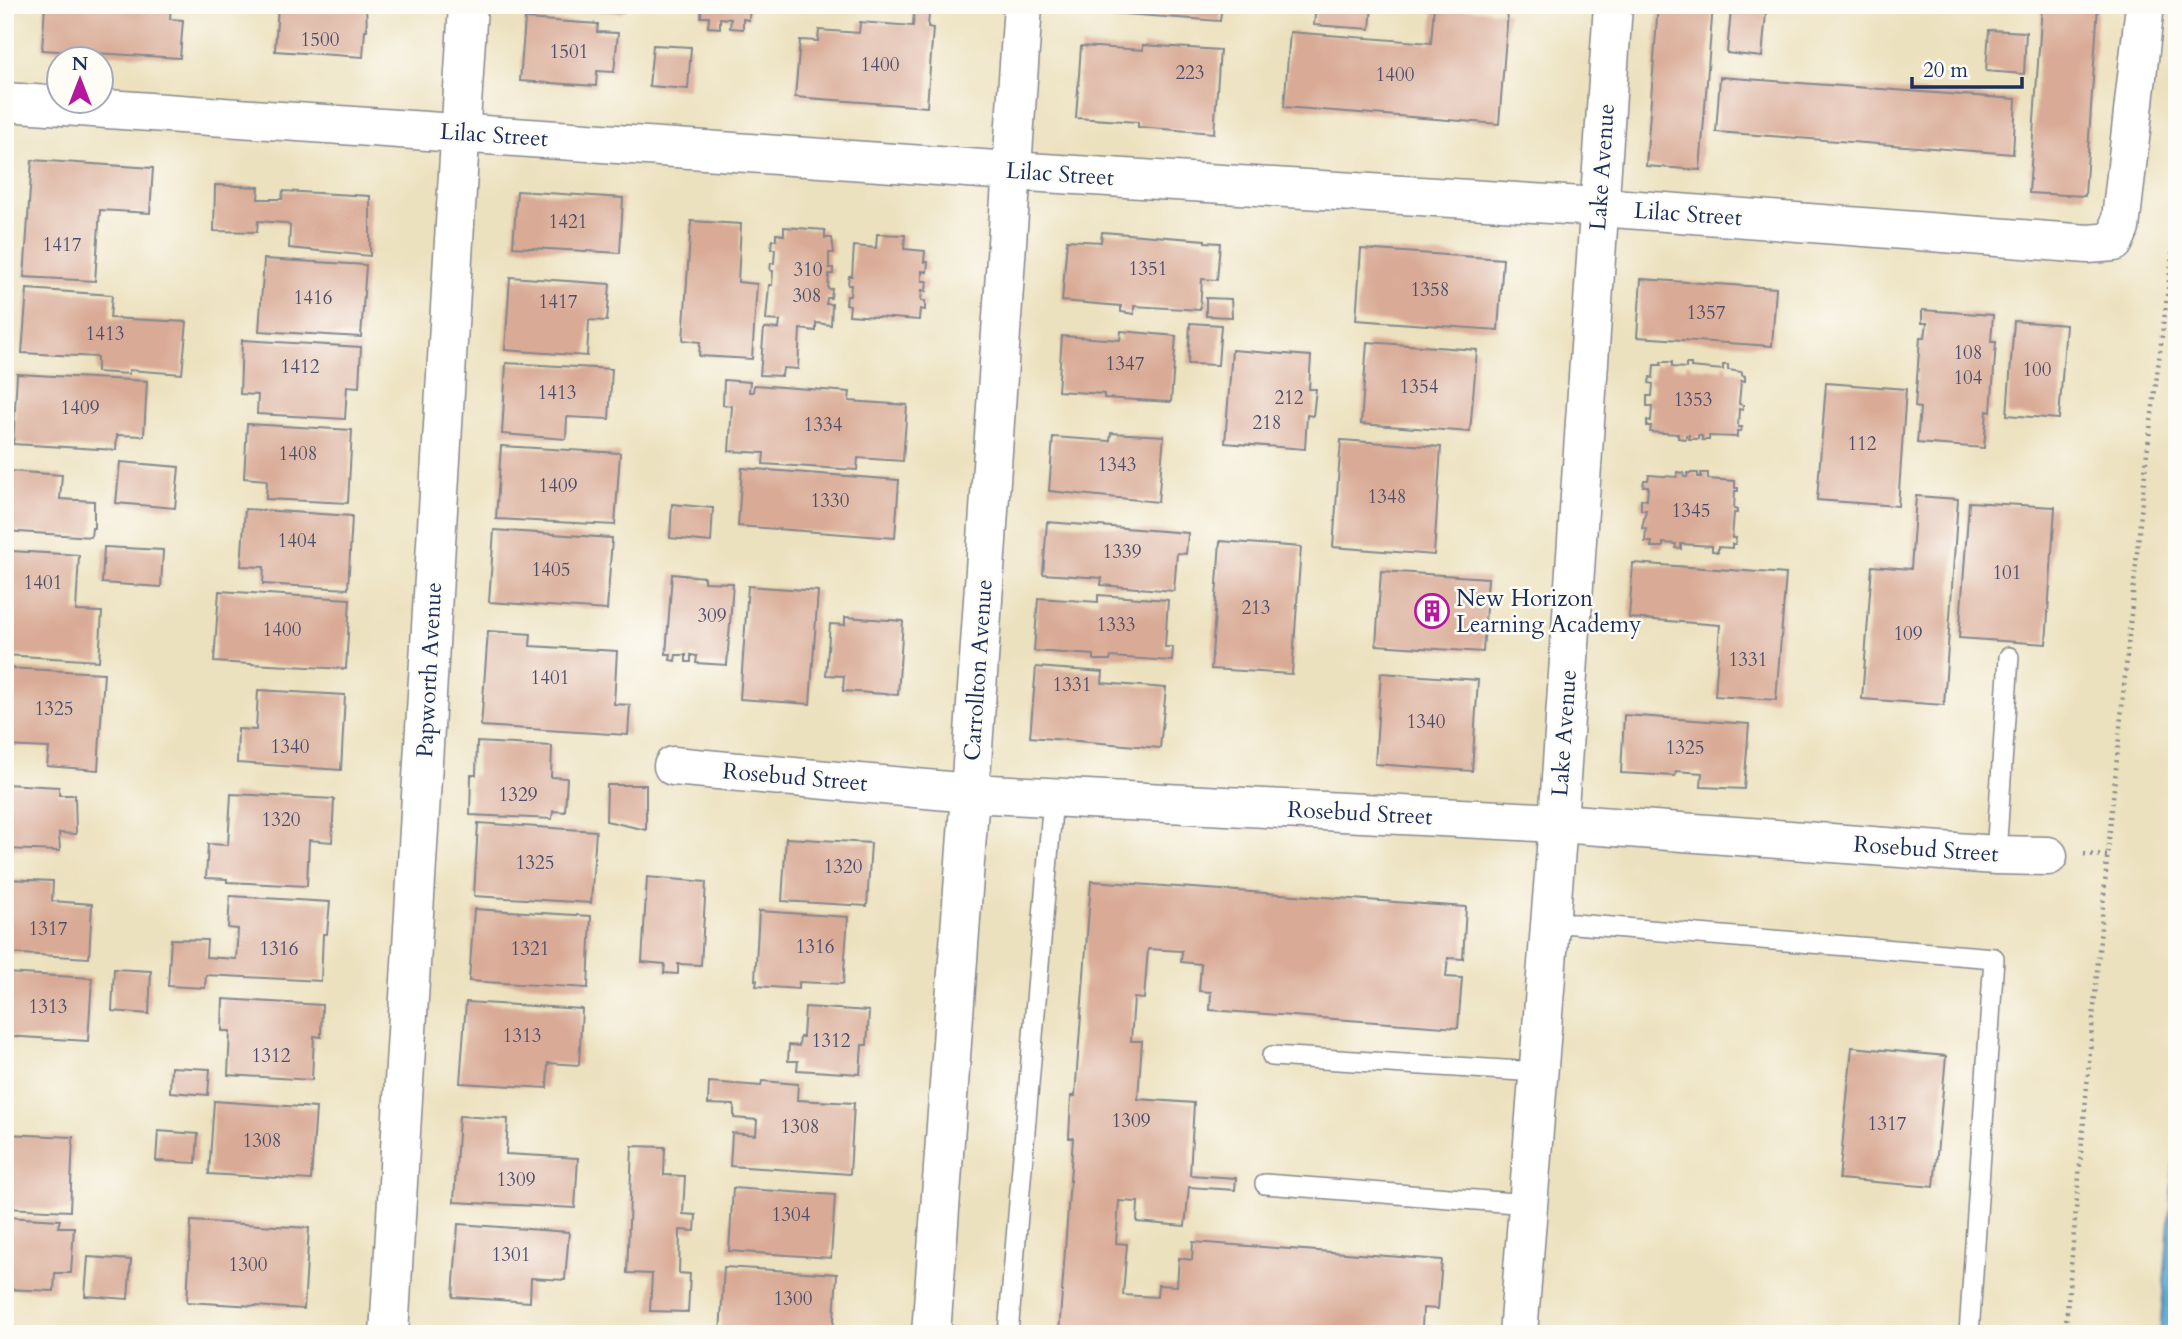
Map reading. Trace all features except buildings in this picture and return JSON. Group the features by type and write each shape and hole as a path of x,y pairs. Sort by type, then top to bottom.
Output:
{"street":[{"name":"Papworth Avenue","path":"389,1334 468,5"},
{"name":"Carrollton Avenue","path":"931,1334 1023,5"},
{"name":"Lake Avenue","path":"1518,1334 1558,823 1613,5"},
{"name":"Lilac Street","path":"5,102 1011,171 1599,207 2088,244 2114,242 2120,228 2145,5"},
{"name":"Rosebud Street","path":"673,766 970,793 1558,823 1996,855 2048,856"}],"lane":[{"path":"1996,855 2009,657"},
{"path":"1008,1334 1053,798"},
{"path":"1550,922 1994,958 1969,1334"},
{"path":"1272,1056 1539,1072"},
{"path":"1265,1184 1528,1203"}],"path":[{"path":"2065,1334 2142,502 2177,218"}],"water":[{"path":"2177,1119 2177,1334 2160,1334"}],"place":[{"name":"New Horizon Learning Academy","path":"1432,611"}]}
